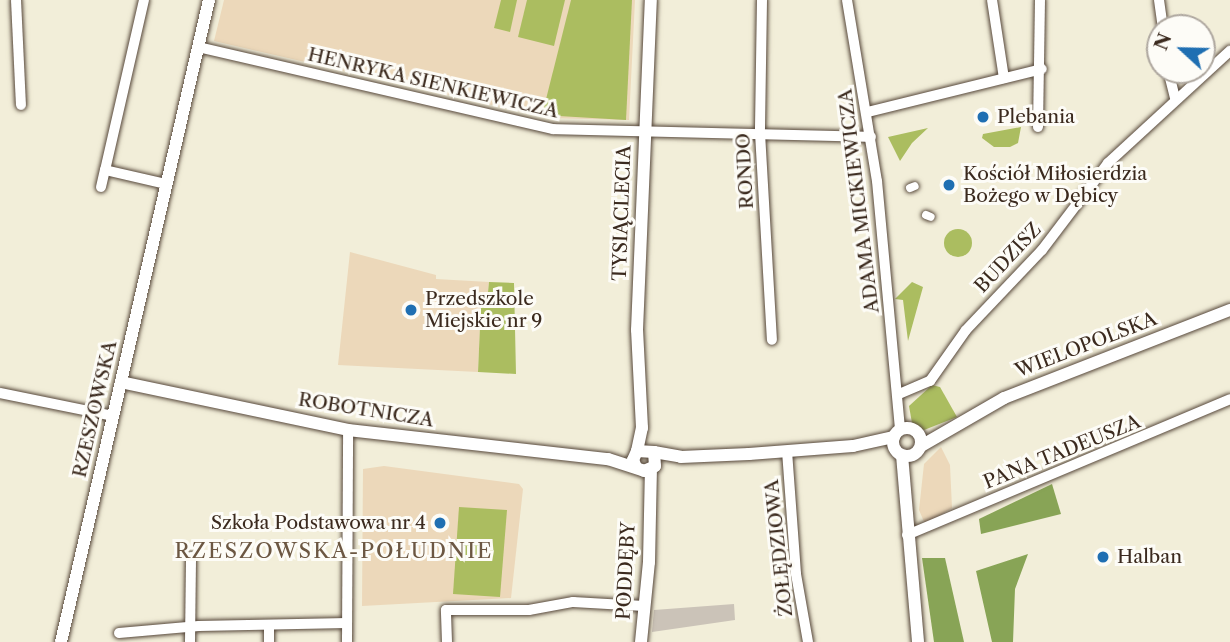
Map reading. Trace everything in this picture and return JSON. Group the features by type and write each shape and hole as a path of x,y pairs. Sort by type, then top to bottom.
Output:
{"street":[{"path":"16,0 21,105"},
{"path":"101,187 144,0"},
{"name":"RZESZOWSKA","path":"61,642 209,0"},
{"name":"TYSIĄCLECIA","path":"645,469 636,452 642,428 637,330 651,0"},
{"name":"RONDO","path":"762,0 760,133 772,340"},
{"name":"ADAMA MICKIEWICZA","path":"848,0 872,137 899,396 907,442"},
{"path":"992,0 1004,78"},
{"path":"1038,127 1042,69 1040,0"},
{"name":"HENRYKA SIENKIEWICZA","path":"198,47 553,129 872,137"},
{"name":"BUDZISZ","path":"899,396 930,381 970,324 1042,250 1108,163 1175,98 1230,51"},
{"path":"868,112 1042,69"},
{"path":"1172,84 1175,98"},
{"path":"105,170 166,184"},
{"name":"WIELOPOLSKA","path":"907,442 960,423 1004,398 1230,310"},
{"name":"ROBOTNICZA","path":"121,382 348,430 608,459 645,469"},
{"path":"0,393 113,415"},
{"name":"PANA TADEUSZA","path":"907,535 933,527 1060,468 1183,423 1230,399"},
{"name":"TYSIĄCLECIA","path":"642,428 653,451"},
{"path":"347,642 348,430"},
{"path":"645,469 681,457 907,442 907,535 918,642"},
{"name":"ŻOŁĘDZIOWA","path":"787,450 796,574 808,642"},
{"path":"645,469 653,451 681,457"},
{"name":"ROBOTNICZA","path":"608,459 653,451"},
{"name":"PODDĘBY","path":"641,642 648,502 645,469"},
{"path":"190,642 191,556"},
{"path":"447,642 446,610 529,610 573,602 644,606"},
{"path":"119,633 347,623"},
{"path":"270,625 270,642"}],"shaded area":[{"path":"224,0 635,0 629,120 549,118 214,41"},
{"name":"Przedszkole Miejskie nr 9","path":"350,252 436,275 436,279 489,282 487,302 481,303 478,372 338,365"},
{"path":"941,447 950,465 952,508 925,524 919,510 924,464"},
{"name":"Szkoła Podstawowa nr 4","path":"384,466 519,484 523,489 511,598 362,606 363,469"},
{"path":"734,604 735,620 652,632 654,610"}],"green space":[{"path":"501,0 517,0 510,32 494,28"},
{"path":"527,0 565,0 554,46 518,37"},
{"path":"571,0 632,0 626,120 542,115"},
{"path":"1021,127 1018,143 1010,147 994,147 982,138 983,134"},
{"path":"928,128 912,143 900,161 888,137"},
{"path":"958,229 968,233 972,243 968,253 958,257 948,253 944,243 948,233"},
{"path":"489,282 514,283 516,374 478,372 481,303 487,302"},
{"path":"912,282 923,287 908,341 903,300 895,299"},
{"path":"932,385 940,387 957,417 924,430 912,423 909,406"},
{"path":"1052,484 1061,514 981,534 979,519"},
{"path":"459,507 507,510 500,597 453,594"},
{"path":"1028,554 1015,589 1013,642 992,642 976,571"},
{"path":"922,558 945,558 964,642 934,642"}],"place":[{"name":"Plebania","path":"983,117"},
{"name":"Kościół Miłosierdzia Bożego w Dębicy","path":"949,185"},
{"name":"Przedszkole Miejskie nr 9","path":"411,310"},
{"name":"Szkoła Podstawowa nr 4","path":"440,523"},
{"name":"Halban","path":"1103,557"}],"district":[{"name":"RZESZOWSKA-POŁUDNIE","path":"334,551"}]}
